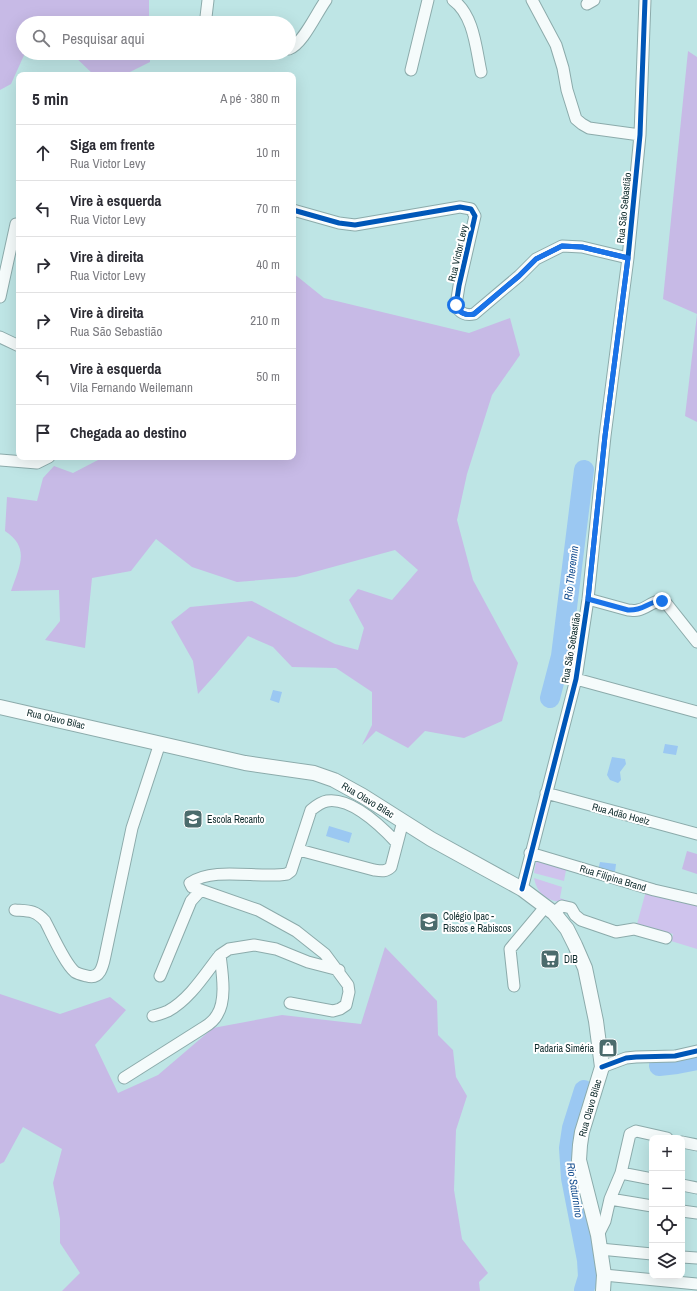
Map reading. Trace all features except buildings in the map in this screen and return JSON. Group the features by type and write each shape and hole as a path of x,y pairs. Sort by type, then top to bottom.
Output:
{"main road":[{"name":"Rua Olavo Bilac","path":"0,707 245,763 314,773 334,780 430,839 522,889 550,910 567,929 585,968 596,1021 602,1067 582,1132 579,1160 598,1235 604,1275 603,1291"}],"street":[{"path":"206,16 208,0"},
{"path":"296,44 302,38 326,0"},
{"path":"411,70 428,0"},
{"path":"454,0 464,10 469,20 481,72"},
{"path":"532,0 556,44 563,68 567,90 576,119 589,128 640,135"},
{"name":"Rua São Sebastião","path":"522,889 576,679 588,599 605,436 628,258 640,135 645,0"},
{"name":"Rua Victor Levy","path":"296,211 339,223 355,225 460,207 472,209 475,216 456,305 465,315 474,314 536,259 562,246 582,247 628,258"},
{"path":"0,297 16,224"},
{"path":"0,337 16,345"},
{"path":"0,460 37,463 43,460"},
{"path":"588,599 628,610 639,610 657,601 662,601 666,603 697,642"},
{"path":"576,679 697,712"},
{"path":"15,910 34,912 40,915 45,921 67,962 75,972 90,977 98,975 105,956 132,828 160,743"},
{"name":"Rua Adão Hoelz","path":"546,792 697,834"},
{"path":"290,1003 333,1011 340,1009 346,1005 349,992 348,985 339,970 325,954 309,941 273,917 258,910 192,887 190,883 196,879 214,876 287,874 291,871 299,850 311,810 318,804 327,801 338,801 350,804 384,830 397,843"},
{"path":"299,850 383,871 388,870 391,867 403,821"},
{"name":"Rua Filipina Brand","path":"530,854 654,890 697,900"},
{"path":"160,976 191,901 201,890"},
{"path":"514,986 510,949 550,910 562,906 571,908 575,915 581,920 616,932 634,929 666,938"},
{"path":"153,1016 167,1011 178,1004 195,987 220,955 229,949 254,945 276,949 308,962 339,970"},
{"path":"124,1078 212,1022 218,1015 223,987 220,955"},
{"name":"Rua Olavo Bilac","path":"602,1067 619,1060 636,1057 675,1056 697,1051"},
{"path":"598,1235 605,1221 610,1199 621,1173 630,1134 633,1131 636,1131 654,1135"},
{"path":"685,1143 697,1145"},
{"path":"621,1173 649,1178"},
{"path":"685,1186 697,1188"},
{"path":"610,1199 649,1206"},
{"path":"685,1211 697,1213"},
{"path":"600,1250 649,1254"},
{"path":"685,1257 697,1258"},
{"path":"604,1275 697,1284"}],"shaded area":[{"path":"0,0 149,0 149,16 16,16 16,60 22,60 11,84 0,90"},
{"path":"688,51 697,57 697,314 663,299"},
{"path":"78,60 150,60 150,62 130,72 91,72"},
{"path":"296,275 324,298 469,333 510,318 520,355 492,395 467,474 457,520 473,580 518,663 502,721 464,738 425,731 408,748 376,731 362,745 372,725 372,692 336,668 292,667 273,647 248,636 198,694 193,661 171,622 190,607 252,601 335,644 358,650 364,628 349,600 358,589 392,600 418,570 395,550 296,577 237,582 192,567 156,539 131,571 92,578 85,648 45,640 60,621 59,590 11,591 21,558 18,544 13,537 5,531 7,497 37,501 43,478 54,466 73,473 98,460 296,460"},
{"path":"697,314 697,422 685,416"},
{"path":"687,851 697,854 697,874 682,869"},
{"path":"537,857 576,868 575,873 566,870 564,881 534,873"},
{"path":"534,878 562,887 560,898 571,902 552,900 542,895"},
{"path":"646,891 697,902 697,949 671,941 673,934 637,924"},
{"path":"385,947 437,1001 438,1035 453,1050 456,1077 467,1096 456,1130 454,1190 462,1239 488,1273 479,1282 480,1291 62,1291 80,1273 60,1243 60,1219 53,1183 62,1149 23,1127 4,1162 0,1164 0,994 60,1014 110,997 126,1010 95,1045 118,1093 158,1075 213,1028 282,1015 361,1024"}],"water":[{"path":"273,690 282,692 279,703 270,700"},
{"path":"665,744 678,746 676,755 663,753"},
{"path":"612,757 625,759 626,764 620,772 621,780 618,783 610,780 607,775"},
{"path":"329,826 352,833 349,843 326,836"},
{"path":"600,862 616,864 615,872 598,870"}],"waterway":[{"name":"Rio Theremin","path":"550,698 561,656 584,470"},
{"path":"659,1066 697,1060"},
{"name":"Rio Saturnino","path":"584,1090 572,1128 569,1148 571,1178 587,1260 588,1277 584,1290"}],"cycle path":[{"path":"522,889 576,679 588,599 605,436 628,258 640,135 645,0"},
{"path":"296,211 339,223 355,225 460,207 471,209 475,216 456,305 461,312 468,315 474,314 519,276 536,259 562,246 582,247 628,258"},
{"path":"602,1067 626,1058 675,1056 697,1051"}],"place":[{"name":"Escola Recanto","path":"193,819"},
{"name":"Colégio Ipac - Riscos e Rabiscos","path":"429,922"},
{"name":"DIB","path":"550,959"},
{"name":"Padaria Siméria","path":"608,1048"}],"route":[{"path":"456,305 465,315 474,314 519,276 536,259 562,246 582,247 628,258 605,436 588,599 628,610 639,610 657,601 662,601"}]}
